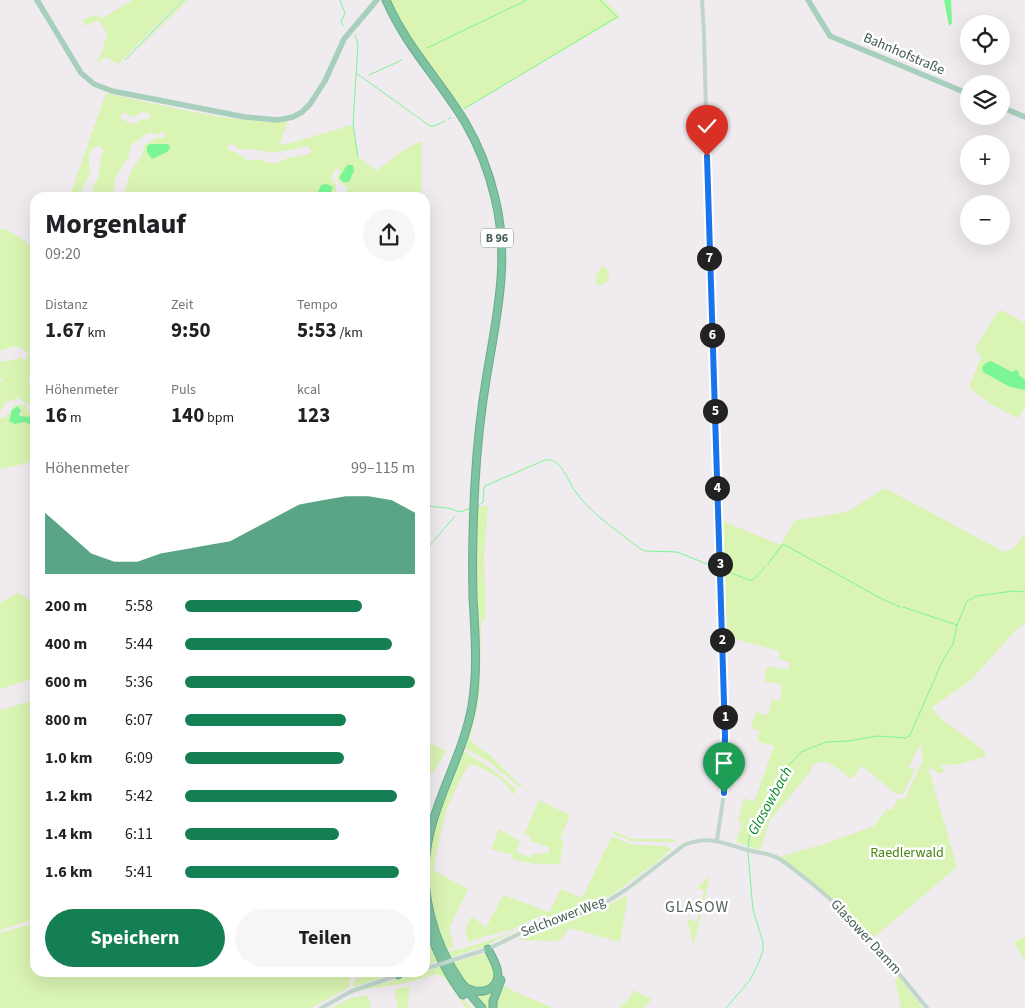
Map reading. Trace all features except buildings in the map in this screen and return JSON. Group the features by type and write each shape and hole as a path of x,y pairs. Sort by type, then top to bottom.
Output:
{"highway":[{"name":"B 96","path":"382,0 404,43 448,104 466,133 484,173 495,215 498,249 498,280 477,416 468,560 471,663 469,698 459,740 430,813"},
{"name":"B 96","path":"386,0 408,43 452,102 470,130 488,171 499,216 502,250 502,279 481,416 472,507 476,663 472,702 463,742 430,832"},
{"path":"430,913 446,958 459,982 482,1008"},
{"path":"430,930 436,951"},
{"path":"430,944 454,983 475,1008"},
{"path":"459,982 477,992 486,991 493,986 498,971 490,948"},
{"path":"490,948 501,976 493,1001 493,1008"}],"main road":[{"path":"37,0 80,73 104,89 244,117 278,120 293,117 304,110 316,96 344,39 376,2"},
{"name":"Bahnhofstraße","path":"808,0 830,36 960,90"},
{"path":"1010,111 1025,117"}],"street":[{"path":"702,0 726,768 717,840"},
{"name":"Glasower Damm","path":"717,840 774,856 829,897 873,940 927,1008"},
{"name":"Selchower Weg","path":"430,967 490,948 529,929 596,908 626,889 684,845 692,842 717,840"},
{"path":"321,1008 352,992 393,977"}],"green space":[{"path":"133,0 181,0 118,64 106,57 96,63 102,53 107,33 98,20 85,26 82,20 94,16 102,18"},
{"path":"184,0 188,0 138,48"},
{"path":"389,0 604,0 620,17 464,109 460,108 422,56 404,29"},
{"path":"106,93 220,117 243,120 288,121 280,144 287,144 352,125 358,157 377,171 399,153 422,142 420,192 346,192 348,188 337,178 340,172 338,168 333,172 331,179 336,185 336,192 331,192 333,187 330,185 320,186 318,192 125,192 131,171 142,155 145,145 157,137 162,138 166,136 163,131 157,135 149,132 131,145 128,159 122,166 115,181 114,192 93,192 92,188 99,176 101,157 104,150 99,146 94,148 89,154 90,172 81,192 71,192","holes":["123,112 133,117 142,112 151,115 148,119 133,124 121,119","228,145 234,145 239,150 251,149 271,152 307,146 311,152 288,158 275,164 260,160 247,160 237,153 228,150"]},
{"path":"2,228 30,245 30,404 18,398 6,402 0,412 0,382 3,379 0,378 0,362 20,357 25,361 28,352 15,346 0,351 0,230"},
{"path":"604,266 608,271 609,280 604,284 598,285 596,284 596,276 601,267"},
{"path":"1002,310 1025,323 1025,407 1018,418 992,404 969,387 981,357 975,348 996,314"},
{"path":"15,405 25,405 30,413 30,417 20,416 21,408 17,406 11,412 9,420 15,424 25,422 30,425 30,462 0,469 0,418 6,417"},
{"name":"Raedlerwald","path":"885,488 1004,552 1013,549 1025,534 1025,623 1012,634 971,680 931,708 943,720 982,749 987,756 960,764 940,765 945,772 939,773 928,767 957,867 872,939 839,905 781,858 782,856 821,845 874,826 887,809 892,810 898,799 905,799 923,760 921,749 923,745 919,746 909,767 915,770 903,794 896,794 862,766 851,779 832,765 822,762 816,763 770,820 760,850 736,842 742,823 738,821 744,798 754,802 774,746 757,741 760,731 751,728 756,712 768,715 772,699 780,701 782,685 764,681 767,666 788,670 790,663 778,658 780,651 723,636 723,619 725,619 725,616 723,615 720,520 781,545 794,521 847,512"},
{"path":"488,506 484,557 486,616 481,622 480,688 470,738 471,741 489,754 514,779 531,792 517,785 488,761 464,748 472,718 477,507"},
{"path":"17,593 30,600 30,680 0,689 0,603"},
{"path":"30,701 30,921 0,930 0,710"},
{"path":"430,743 446,751 432,774 430,773"},
{"path":"463,751 492,769 516,789 513,795 495,775 470,764 461,778 446,811 433,870 468,889 449,929 454,947 448,949 449,952 482,943 520,929 483,947 448,958 433,919 430,901 430,847 446,793"},
{"path":"539,800 570,815 560,839 563,840 560,864 518,861 512,859 513,855 491,849 499,829 520,841 516,852 531,858 532,854 549,853 549,847 530,841 531,836 524,834"},
{"path":"614,831 631,839 675,839 675,842 631,841 613,834"},
{"path":"613,837 634,845 666,846 672,850 656,852 667,853 617,891 596,904 546,921 544,915 540,916 513,929 473,940 469,943 465,930 472,916 486,928 503,895 549,912 561,889 582,898"},
{"path":"709,878 704,904 693,945 687,919 697,922 704,890 697,888"},
{"path":"628,895 620,942 569,928 562,939 554,941 522,940 521,938 527,933 572,919 573,921"},
{"path":"30,924 30,977 350,977 349,988 310,1008 0,1008 0,933"},
{"path":"1025,937 1025,960 1024,960 1014,942"},
{"path":"430,945 431,946 439,961 430,964"},
{"path":"487,953 494,968 494,980 487,989 469,988 451,963"},
{"path":"441,967 471,1008 466,1008 444,977 436,974 430,976 430,970"},
{"path":"499,969 492,1008 484,1008 470,991 489,991"},
{"path":"361,977 383,977 354,987 355,979"},
{"path":"405,977 426,977 406,983 356,991"},
{"path":"899,977 923,1008 901,1008 895,979"},
{"path":"504,985 553,1008 496,1008 496,1002"},
{"path":"410,986 407,1008 398,1008 394,990"},
{"path":"632,990 652,999 643,1008 620,1008 632,994"},
{"path":"368,995 371,1008 332,1008 351,998"}],"shaded area":[{"path":"944,0 951,0 952,23 949,26"},
{"path":"150,144 167,144 170,148 167,152 152,159 147,152 147,146"},
{"path":"347,165 353,165 354,171 349,182 343,182 339,178"},
{"path":"327,184 333,187 331,192 318,192 321,185"},
{"path":"991,361 1012,372 1016,370 1019,372 1019,375 1025,380 1025,390 1010,387 983,372 982,367"},
{"path":"18,406 21,411 20,416 30,417 30,425 25,422 15,424 9,421 12,410"}],"waterway":[{"path":"125,60 183,0"},
{"path":"340,0 345,13 341,22 343,26"},
{"path":"427,48 527,0"},
{"path":"464,109 617,17 600,0"},
{"path":"355,35 358,44 353,124 358,157"},
{"path":"369,75 402,60"},
{"path":"356,73 430,126 445,121"},
{"path":"478,506 483,502 485,486 545,460 551,460 560,466 581,499 605,522 639,548 645,551 677,552 717,568"},
{"path":"430,506 459,512 472,508"},
{"path":"430,545 455,516"},
{"path":"768,564 782,545 785,545 882,599 900,607"},
{"path":"724,570 753,580 765,567"},
{"name":"Glasowbach","path":"748,848 752,827 789,765 801,752 826,742 848,741 877,736 906,738 910,735 942,662 953,644 957,625 967,601 977,596 1013,591 1025,592"},
{"path":"903,607 957,625"},
{"name":"Glasowbach","path":"726,1008 750,980 763,950 763,942 753,910 748,852"}],"district":[{"name":"GLASOW","path":"697,907"}],"route":[{"path":"707,156 726,768 724,793"}]}
